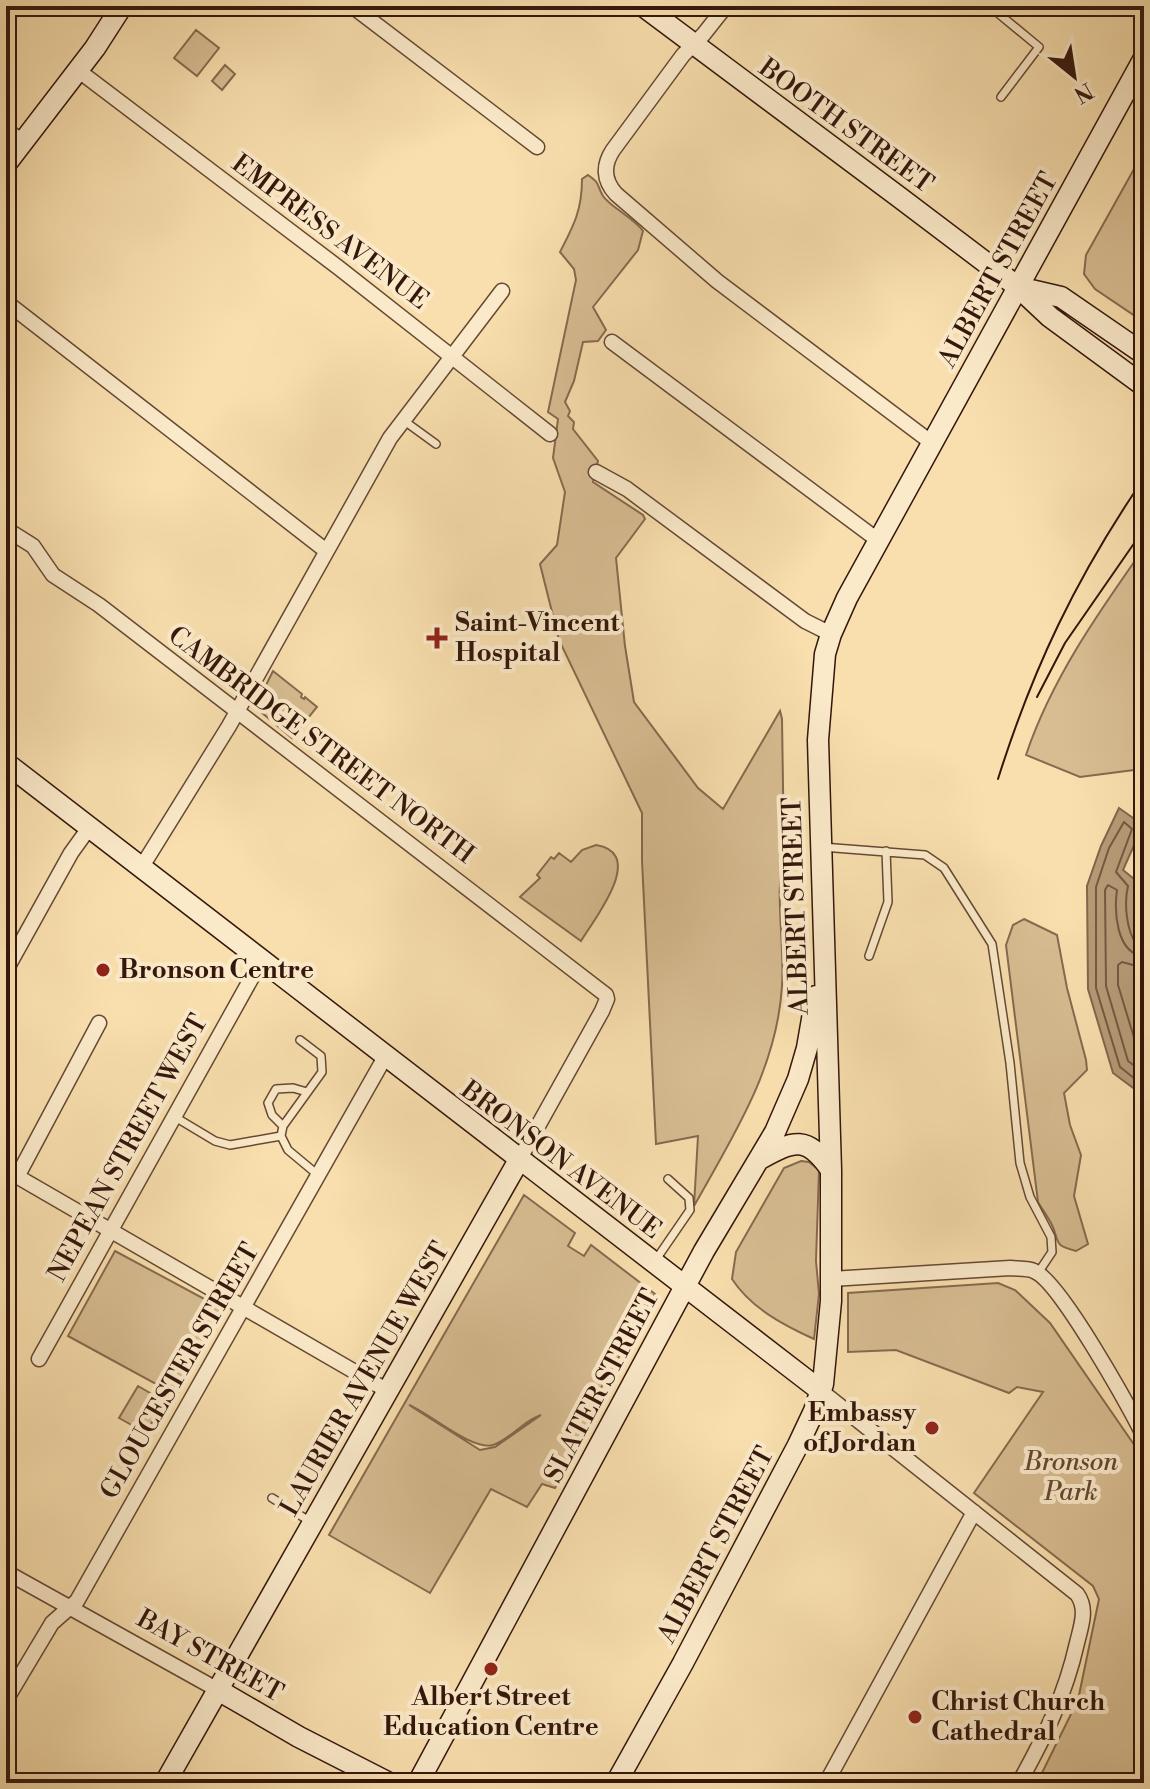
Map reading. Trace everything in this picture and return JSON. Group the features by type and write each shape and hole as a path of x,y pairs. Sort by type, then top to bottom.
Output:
{"main road":[{"path":"6,164 79,71 122,6"},
{"name":"BOOTH STREET","path":"643,6 1018,287 1050,317 1144,386"},
{"name":"ALBERT STREET","path":"616,1783 784,1473 821,1391 831,1279 831,1170 820,847 819,707 825,654 831,634 932,443 1144,58"},
{"name":"BOOTH STREET","path":"1018,287 1061,297 1144,354"},
{"name":"BRONSON AVENUE","path":"6,763 821,1391"},
{"name":"SLATER STREET","path":"418,1783 704,1251 781,1119 807,1048 823,961"},
{"path":"760,1159 792,1143 804,1143 816,1151 831,1170"},
{"name":"LAURIER AVENUE WEST","path":"165,1783 519,1160"},
{"name":"BAY STREET","path":"218,1690 299,1737 389,1783"}],"street":[{"path":"352,6 537,147"},
{"path":"726,6 692,45 613,150 605,170 608,183 616,194 717,281 932,443"},
{"name":"EMPRESS AVENUE","path":"79,71 550,434"},
{"path":"6,130 23,142"},
{"path":"141,868 237,711 390,438 502,291"},
{"path":"6,302 325,550"},
{"path":"612,342 879,541"},
{"path":"596,472 627,489 805,621 831,634"},
{"name":"CAMBRIDGE STREET NORTH","path":"6,529 33,546 53,575 99,605 603,991 607,999"},
{"path":"6,970 71,853 89,828"},
{"name":"NEPEAN STREET WEST","path":"39,1359 261,961"},
{"name":"LAURIER AVENUE WEST","path":"519,1160 607,999"},
{"path":"99,1023 11,1174 388,1391"},
{"name":"GLOUCESTER STREET","path":"6,1700 52,1623 77,1601 385,1057"},
{"path":"831,1279 1010,1268 1034,1270 1061,1300 1127,1403 1144,1436"},
{"name":"BRONSON AVENUE","path":"821,1391 1082,1601 1083,1616 1068,1681 1047,1732 1019,1783"},
{"path":"826,1783 974,1512"},
{"name":"BAY STREET","path":"6,1572 218,1690"}],"lane":[{"path":"1001,97 1039,47 999,14 1006,6"},
{"path":"403,420 436,444"},
{"path":"820,847 925,855 944,868 992,944 1010,1063 1020,1163 1030,1197 1051,1237 1052,1252 1038,1273"},
{"path":"869,956 888,902 886,851"},
{"path":"300,1040 321,1056 322,1072 283,1126 281,1136 288,1150 319,1175"},
{"path":"283,1126 272,1115 268,1103 276,1089 293,1088 307,1092"},
{"path":"174,1116 215,1141 230,1145 281,1136"},
{"path":"653,1263 690,1210 689,1198 668,1179"},
{"path":"1127,1403 1144,1411"},
{"path":"272,1498 312,1523"}],"green space":[{"path":"196,30 219,48 197,76 174,58"},
{"path":"225,65 235,74 222,90 212,81"},
{"path":"1144,151 1144,322 1095,289 1084,274 1086,255"},
{"path":"588,175 597,182 606,200 643,231 638,250 593,307 606,330 598,341 583,342 574,381 565,402 570,411 568,416 574,422 573,429 598,461 593,482 645,519 616,558 634,702 698,788 723,809 780,711 782,719 784,852 780,902 783,969 778,1016 772,1046 751,1101 694,1206 698,1136 656,1144 642,813 559,640 540,564 557,545 565,492 553,458 558,419 548,412 576,280 574,269 560,252 576,217 582,179"},
{"path":"1144,548 1144,807 1134,787 1142,769 1080,777 1026,755 1062,674"},
{"path":"273,671 317,707 292,738 255,707"},
{"path":"596,845 611,850 617,860 617,873 605,903 581,941 520,897 540,878 537,875 551,857 554,859 559,853 571,862 582,850"},
{"path":"1024,919 1057,935 1086,1060 1087,1070 1064,1093 1070,1125 1081,1155 1074,1196 1088,1244 1076,1251 1058,1242 1038,1202 1006,945 1013,925"},
{"path":"801,1161 809,1162 819,1170 816,1261 819,1294 814,1339 779,1322 758,1307 732,1279 736,1252 784,1168"},
{"path":"524,1195 575,1233 568,1246 584,1256 591,1245 655,1294 597,1395 597,1410 555,1488 542,1484 527,1507 491,1489 430,1593 329,1535","holes":["409,1405 462,1437 484,1445 500,1442 541,1415 495,1447 480,1450"]},
{"path":"115,1251 223,1309 176,1395 68,1336"},
{"name":"Bronson Park","path":"998,1283 1015,1290 1050,1323 1144,1459 1144,1783 1037,1783 1078,1700 1099,1599 1093,1586 974,1493 1043,1392 1017,1387 1009,1393 896,1350 848,1352 848,1293"},
{"path":"138,1386 164,1401 146,1433 119,1418"}],"water":[{"path":"1119,808 1143,825 1123,870 1139,883 1134,896 1144,956 1144,1096 1113,1073 1088,989 1087,886"}],"tram line":[{"path":"998,779 1026,699 1058,625 1097,553 1142,481"},
{"path":"1037,697 1065,643 1144,529"}],"place":[{"name":"Saint-Vincent Hospital","path":"437,638"},
{"name":"Bronson Centre","path":"103,970"},
{"name":"Embassy of Jordan","path":"932,1428"},
{"name":"Albert Street Education Centre","path":"491,1669"},
{"name":"Christ Church Cathedral","path":"915,1717"}]}
